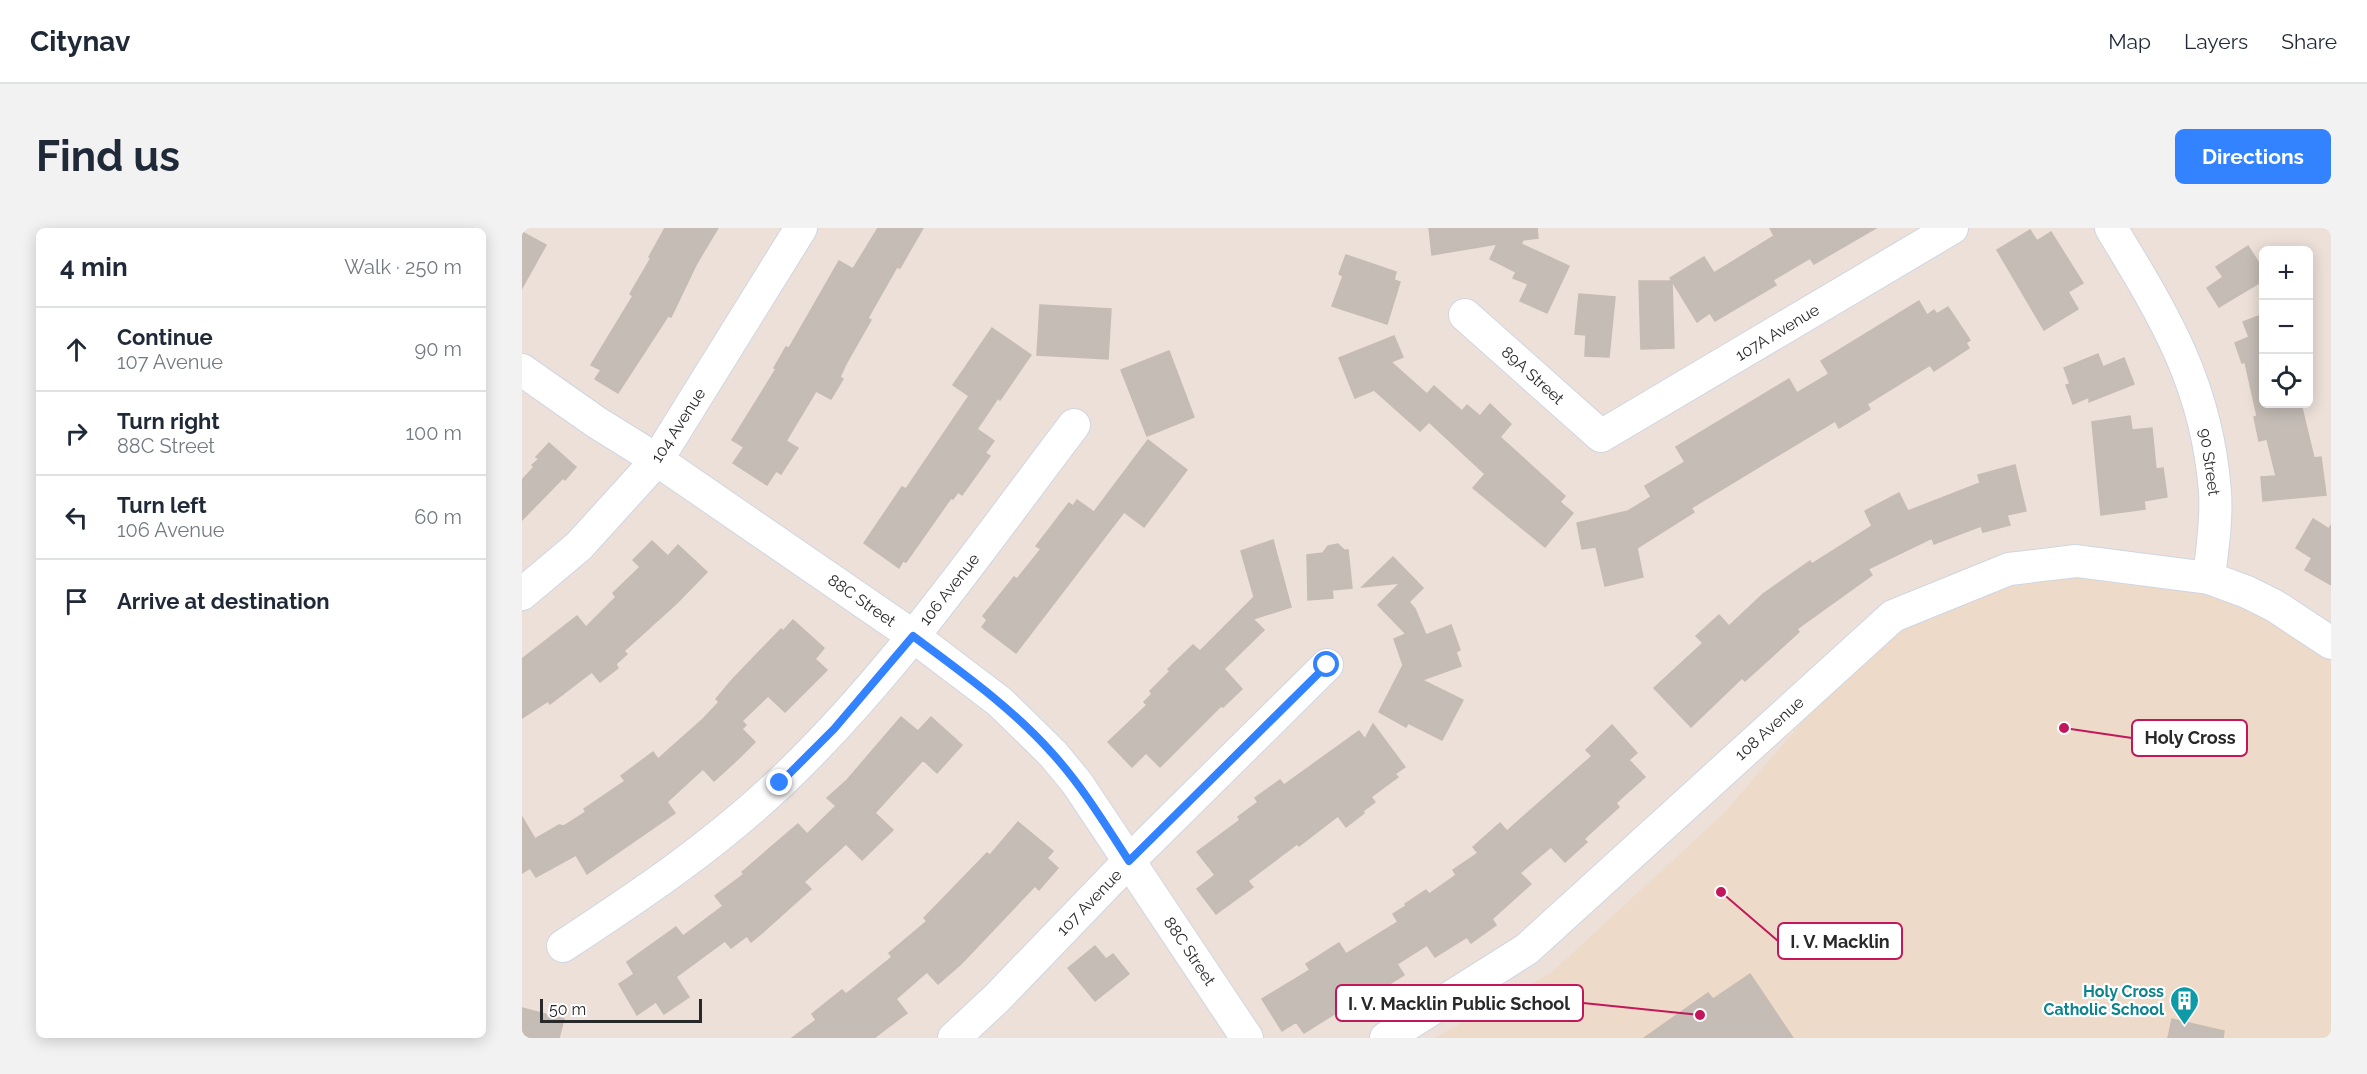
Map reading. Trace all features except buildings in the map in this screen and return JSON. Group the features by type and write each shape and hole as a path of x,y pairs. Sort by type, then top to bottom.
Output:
{"street":[{"name":"104 Avenue","path":"522,594 579,546 657,460 801,228"},
{"name":"107A Avenue","path":"1601,436 1952,228"},
{"name":"90 Street","path":"2111,228 2165,319 2188,368 2199,399 2207,433 2215,494 2215,530 2209,578"},
{"name":"89A Street","path":"1465,315 1601,436"},
{"name":"88C Street","path":"522,370 913,636 1000,702 1046,747 1077,783 1247,1038"},
{"name":"106 Avenue","path":"563,946 651,888 721,837 834,729 913,636 1074,425"},
{"name":"108 Avenue","path":"1386,1038 1527,949 1893,616 2009,569 2076,561 2209,578"},
{"path":"2209,578 2247,592 2275,606 2331,643"},
{"name":"107 Avenue","path":"954,1038 996,999 1129,861 1327,665"}],"shaded area":[{"path":"2009,569 2209,578 2331,643 2331,1038 1435,1038 1552,972 1724,813 1893,616"}],"place":[{"name":"Holy Cross","path":"2064,728"},
{"name":"I. V. Macklin","path":"1721,892"},
{"name":"I. V. Macklin Public School","path":"1700,1015"},
{"name":"Holy Cross Catholic School","path":"2185,1026"}],"route":[{"path":"780,783 834,729 913,636 1000,702 1026,725 1077,783 1129,861 1327,665"}]}
